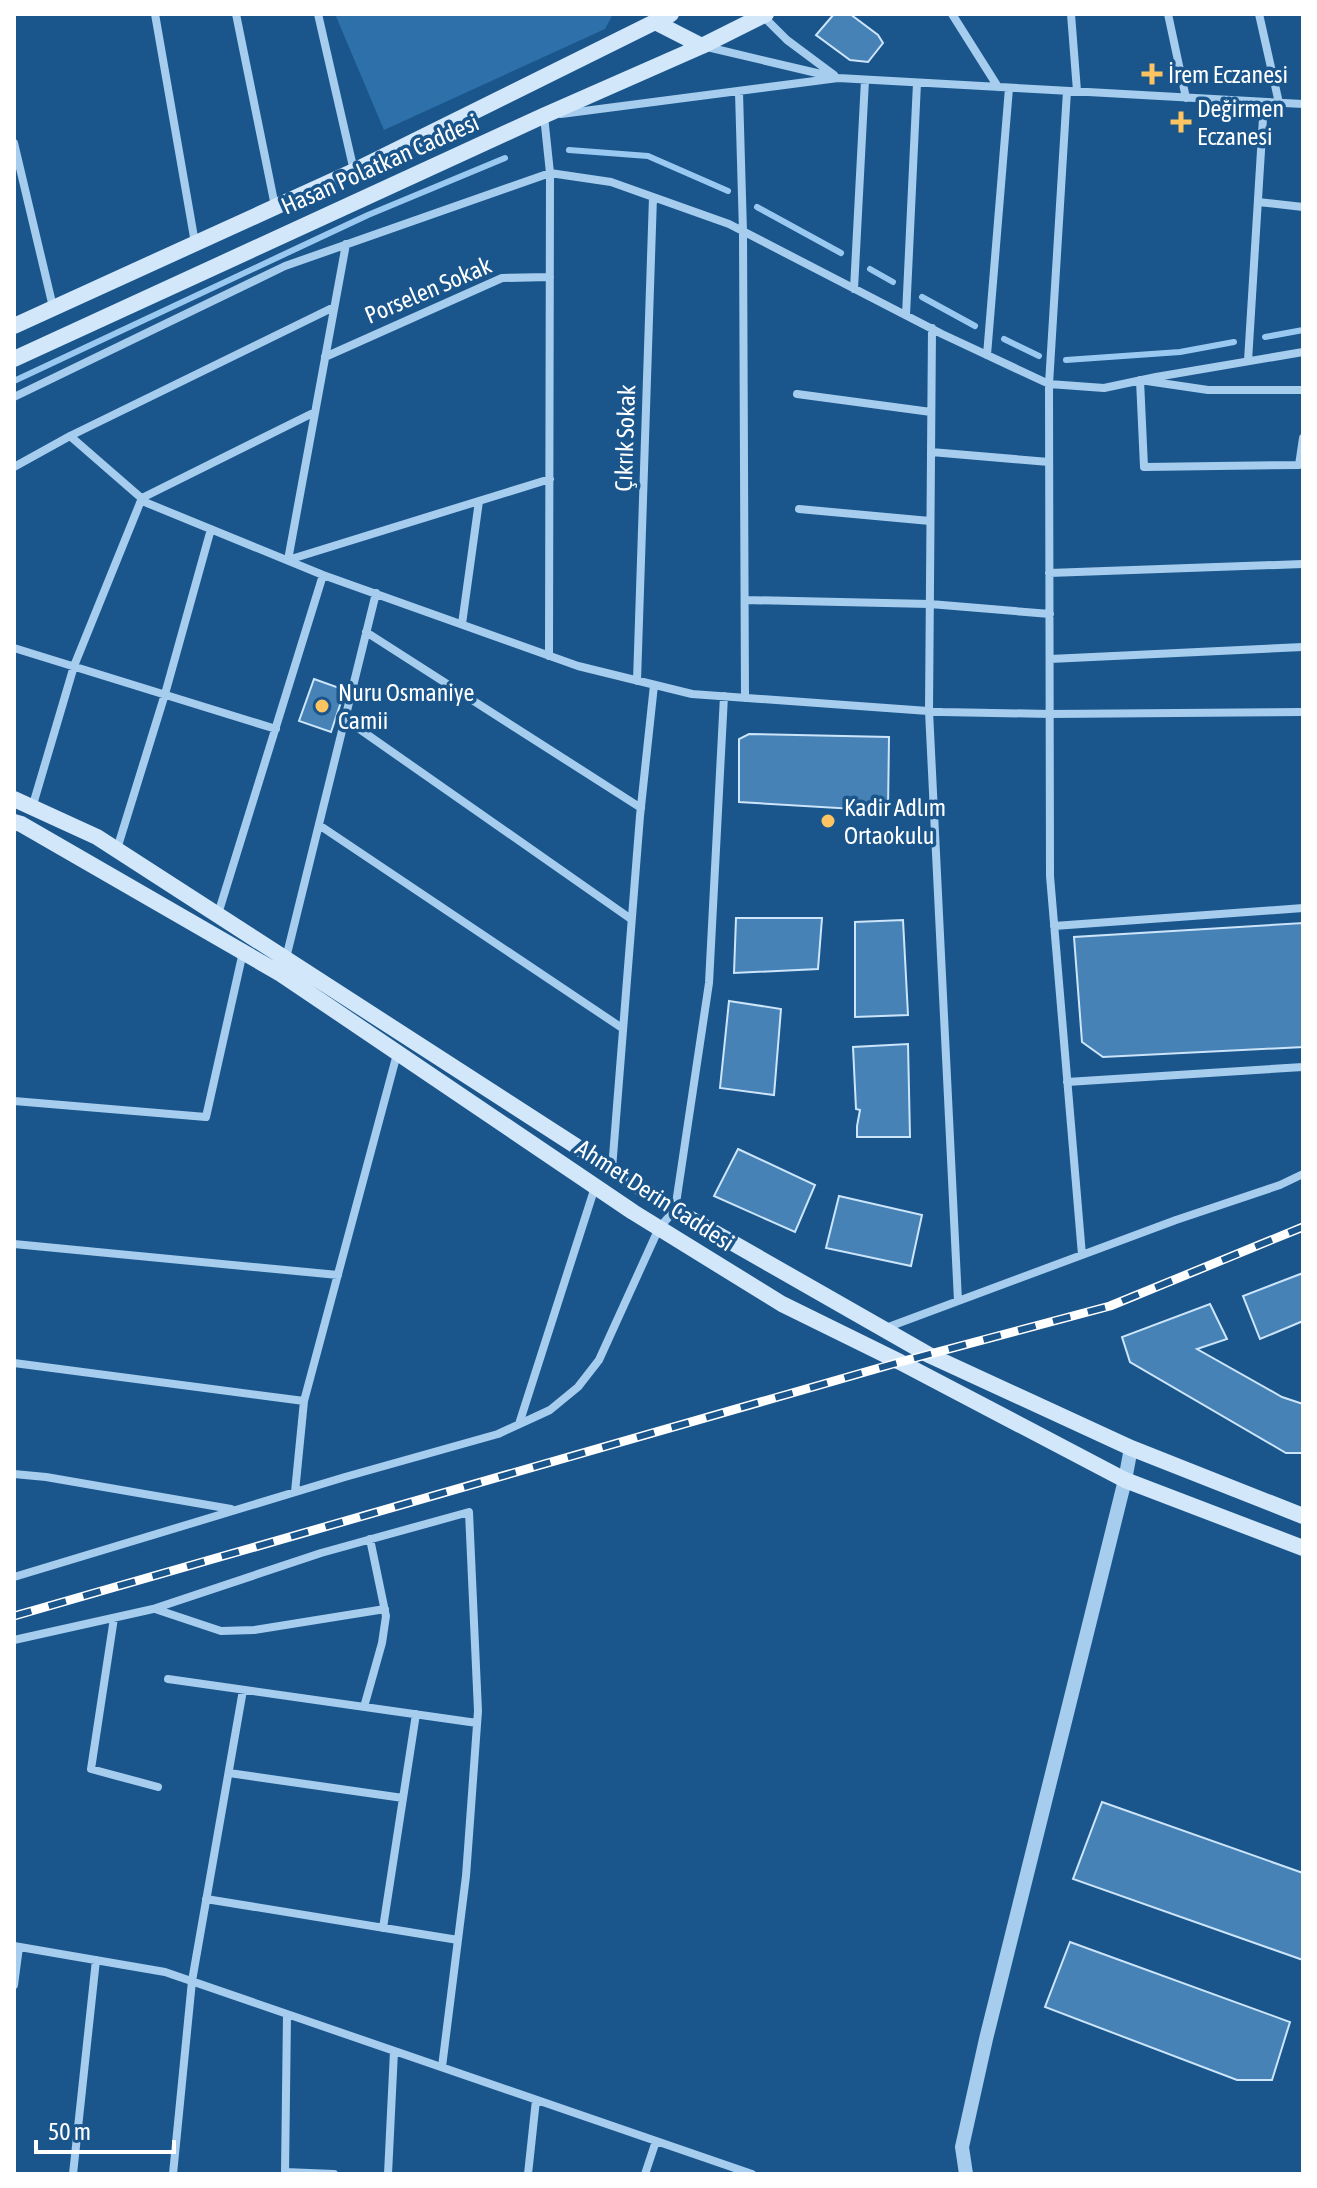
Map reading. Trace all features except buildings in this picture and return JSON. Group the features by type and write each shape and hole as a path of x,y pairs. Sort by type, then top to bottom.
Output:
{"main road":[{"name":"Hasan Polatkan Caddesi","path":"14,326 354,171 653,18 671,14"},
{"name":"Hasan Polatkan Caddesi","path":"14,359 764,15"},
{"path":"653,18 702,46"},
{"name":"Ahmet Derin Caddesi","path":"14,799 97,837 675,1210 929,1355 1131,1448 1303,1516"},
{"name":"Ahmet Derin Caddesi","path":"14,822 281,974 595,1186 782,1304 1125,1480 1303,1548"}],"street":[{"path":"155,14 195,243"},
{"path":"236,14 275,206"},
{"path":"318,14 354,171"},
{"path":"952,14 998,87"},
{"path":"1071,14 1077,91"},
{"path":"1168,14 1186,98"},
{"path":"1259,14 1279,103"},
{"path":"764,15 787,40 838,78"},
{"path":"702,46 838,78 1303,104"},
{"path":"549,656 550,173 543,116 838,78"},
{"path":"854,289 865,80"},
{"path":"906,315 917,83"},
{"path":"987,355 1009,88"},
{"path":"1067,91 1049,384 1050,876 1082,1255"},
{"path":"739,92 743,232 745,698"},
{"path":"1248,361 1264,102"},
{"path":"14,143 18,174 54,308"},
{"path":"14,397 285,266 550,173 611,182 729,224 1049,384 1104,388 1303,352"},
{"name":"Çıkrık Sokak","path":"637,681 653,197"},
{"path":"1258,202 1303,207"},
{"path":"288,560 346,244"},
{"name":"Porselen Sokak","path":"325,357 502,278 550,277"},
{"path":"14,467 70,436 334,307"},
{"path":"932,328 929,711 958,1301"},
{"path":"1140,380 1208,390 1303,390"},
{"path":"1140,380 1144,467 1299,465 1303,438"},
{"path":"797,394 931,412"},
{"path":"32,808 74,666 142,498 315,412"},
{"path":"70,436 147,503 323,575 549,656 692,694 929,711 1050,714 1303,712"},
{"path":"931,452 1049,462"},
{"path":"288,560 550,479"},
{"path":"462,624 479,501"},
{"path":"799,509 930,521"},
{"path":"117,850 211,529"},
{"path":"1049,573 1303,564"},
{"path":"218,915 323,575"},
{"path":"286,959 376,593"},
{"path":"745,600 930,604 1050,614"},
{"path":"366,632 641,808"},
{"path":"1050,659 1303,647"},
{"path":"14,648 276,729"},
{"path":"612,1170 631,919 654,685"},
{"path":"14,1577 498,1434 550,1410 578,1387 599,1360 659,1228 675,1210 709,983 724,696"},
{"path":"345,719 631,919"},
{"path":"319,825 622,1028"},
{"path":"1054,926 1303,908"},
{"path":"14,1101 206,1117 243,952"},
{"path":"295,1492 304,1401 397,1053"},
{"path":"1067,1082 1303,1067"},
{"path":"883,1329 1303,1174"},
{"path":"519,1424 595,1186"},
{"path":"14,1244 338,1275"},
{"path":"14,1363 304,1401"},
{"path":"966,2174 962,2147 986,2039 1131,1448"},
{"path":"14,1474 236,1510"},
{"path":"14,1640 153,1609 321,1553 469,1512 477,1723 466,1876 442,2067"},
{"path":"364,1707 382,1643 386,1616 370,1539"},
{"path":"153,1609 221,1631 254,1630 385,1609"},
{"path":"114,1618 91,1769 158,1787"},
{"path":"168,1679 477,1723"},
{"path":"173,2174 192,1981 243,1690"},
{"path":"383,1928 416,1714"},
{"path":"229,1773 403,1798"},
{"path":"206,1899 458,1940"},
{"path":"14,1985 16,1946 165,1972 752,2174"},
{"path":"73,2174 96,1960"},
{"path":"287,2014 285,2173 334,2174"},
{"path":"388,2174 394,2051"},
{"path":"528,2174 536,2100"},
{"path":"645,2174 656,2141"}],"shaded area":[{"path":"335,14 613,14 605,29 384,130"}],"waterway":[{"path":"569,150 648,156 728,191"},
{"path":"14,381 368,215 505,158"},
{"path":"757,207 841,253"},
{"path":"870,269 893,282"},
{"path":"922,297 975,326"},
{"path":"1265,337 1303,330"},
{"path":"1004,339 1039,356"},
{"path":"1066,360 1180,352 1234,342"}],"railway":[{"path":"14,1616 900,1362 1110,1306 1303,1227"}],"place":[{"name":"İrem Eczanesi","path":"1152,74"},
{"name":"Değirmen Eczanesi","path":"1181,122"},
{"name":"Nuru Osmaniye Camii","path":"322,706"},
{"name":"Kadir Adlım Ortaokulu","path":"828,821"}]}
